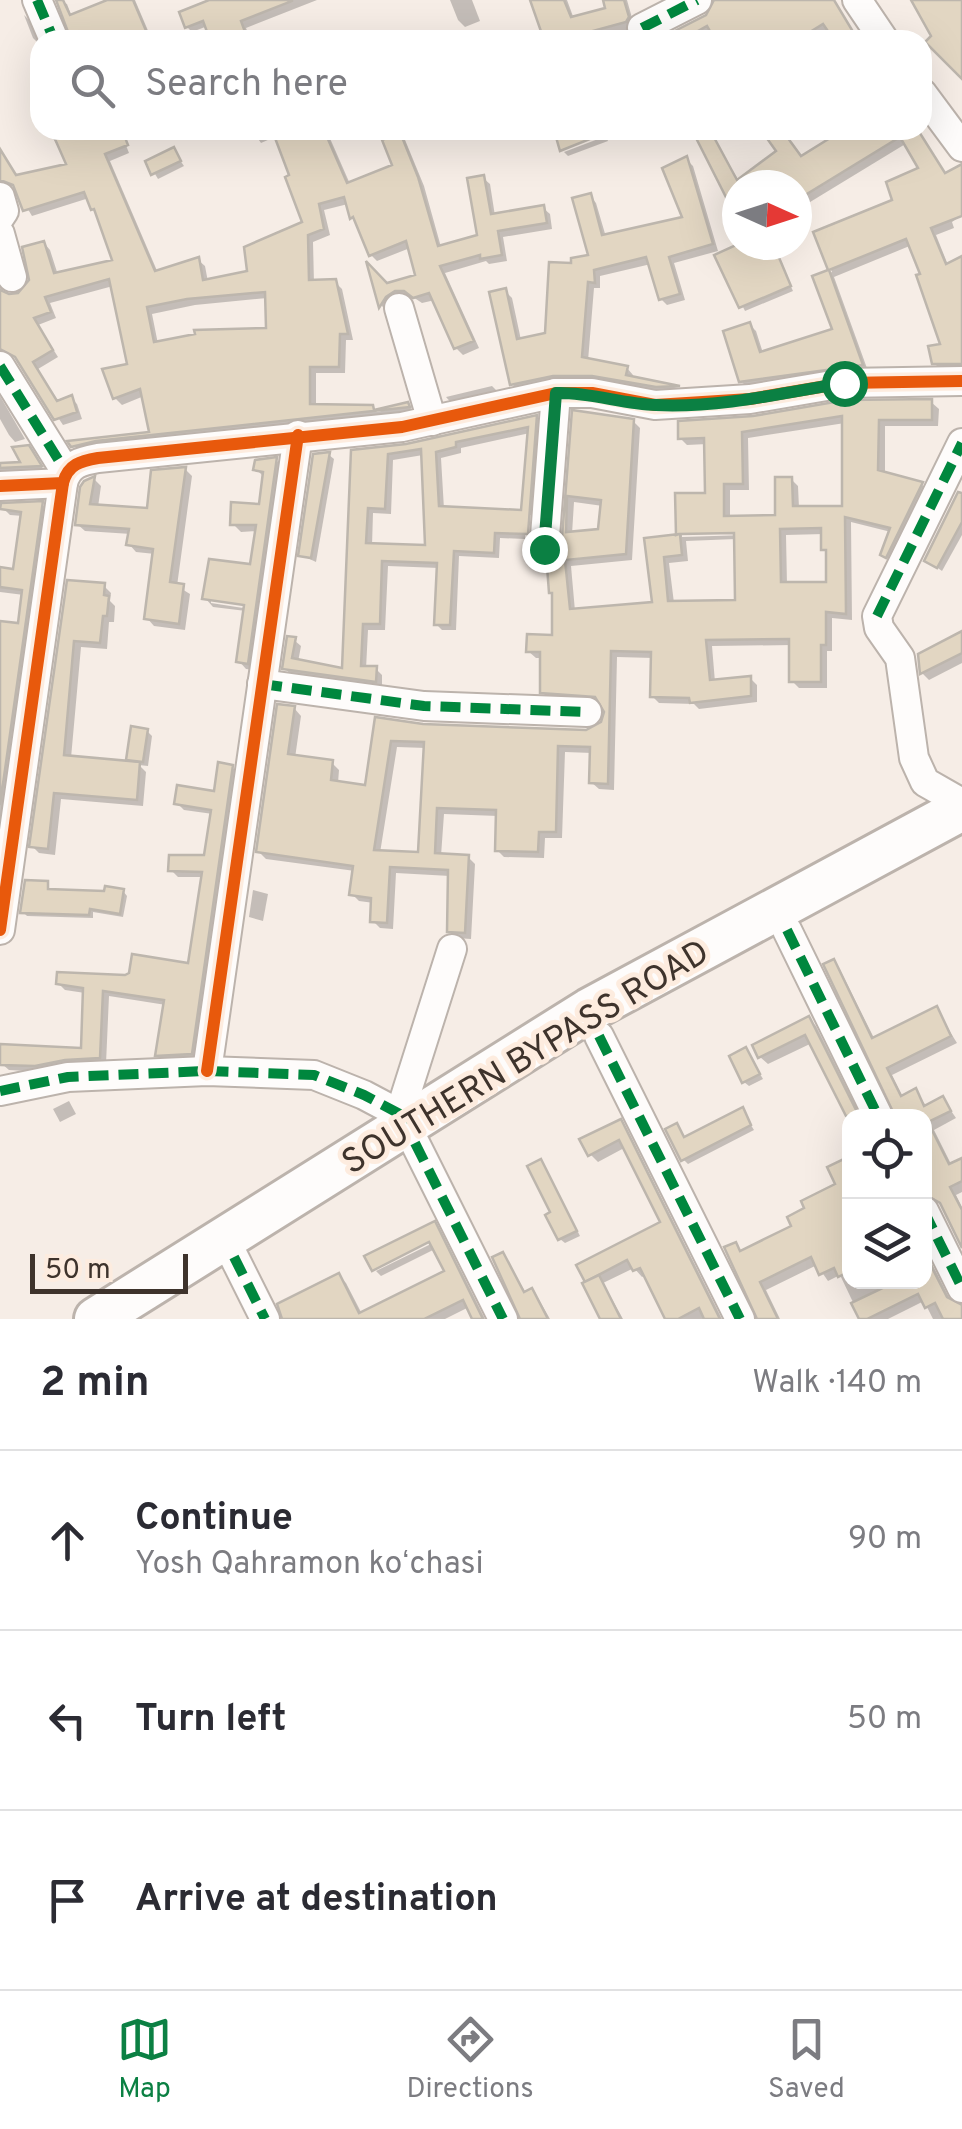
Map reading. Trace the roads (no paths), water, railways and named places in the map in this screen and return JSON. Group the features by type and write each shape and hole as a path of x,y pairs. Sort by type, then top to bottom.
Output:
{"highway":[{"name":"SOUTHERN BYPASS ROAD","path":"96,1319 409,1127 588,1010 962,806"},
{"name":"SOUTHERN BYPASS ROAD","path":"139,1319 234,1256 409,1127 600,1036 962,834"}],"street":[{"path":"37,0 50,30"},
{"path":"642,28 697,0"},
{"path":"857,0 877,30"},
{"path":"932,106 962,148"},
{"path":"0,197 4,211 0,217"},
{"path":"0,234 12,277"},
{"path":"399,308 432,421"},
{"path":"0,366 64,478"},
{"path":"0,930 64,478 77,462 432,421 556,393 592,393 655,406 750,399 844,383 962,380"},
{"path":"544,549 556,393"},
{"path":"207,1072 298,435"},
{"path":"962,443 878,616 879,628 900,658 914,758 925,782 962,806"},
{"path":"0,486 64,478"},
{"path":"262,684 424,706 588,712"},
{"path":"786,930 875,1109"},
{"path":"409,1127 452,949"},
{"path":"600,1036 740,1319"},
{"path":"0,1091 68,1078 207,1072 314,1076 364,1095 409,1127 503,1319"},
{"path":"932,1227 962,1288"},
{"path":"234,1256 265,1319"}]}
